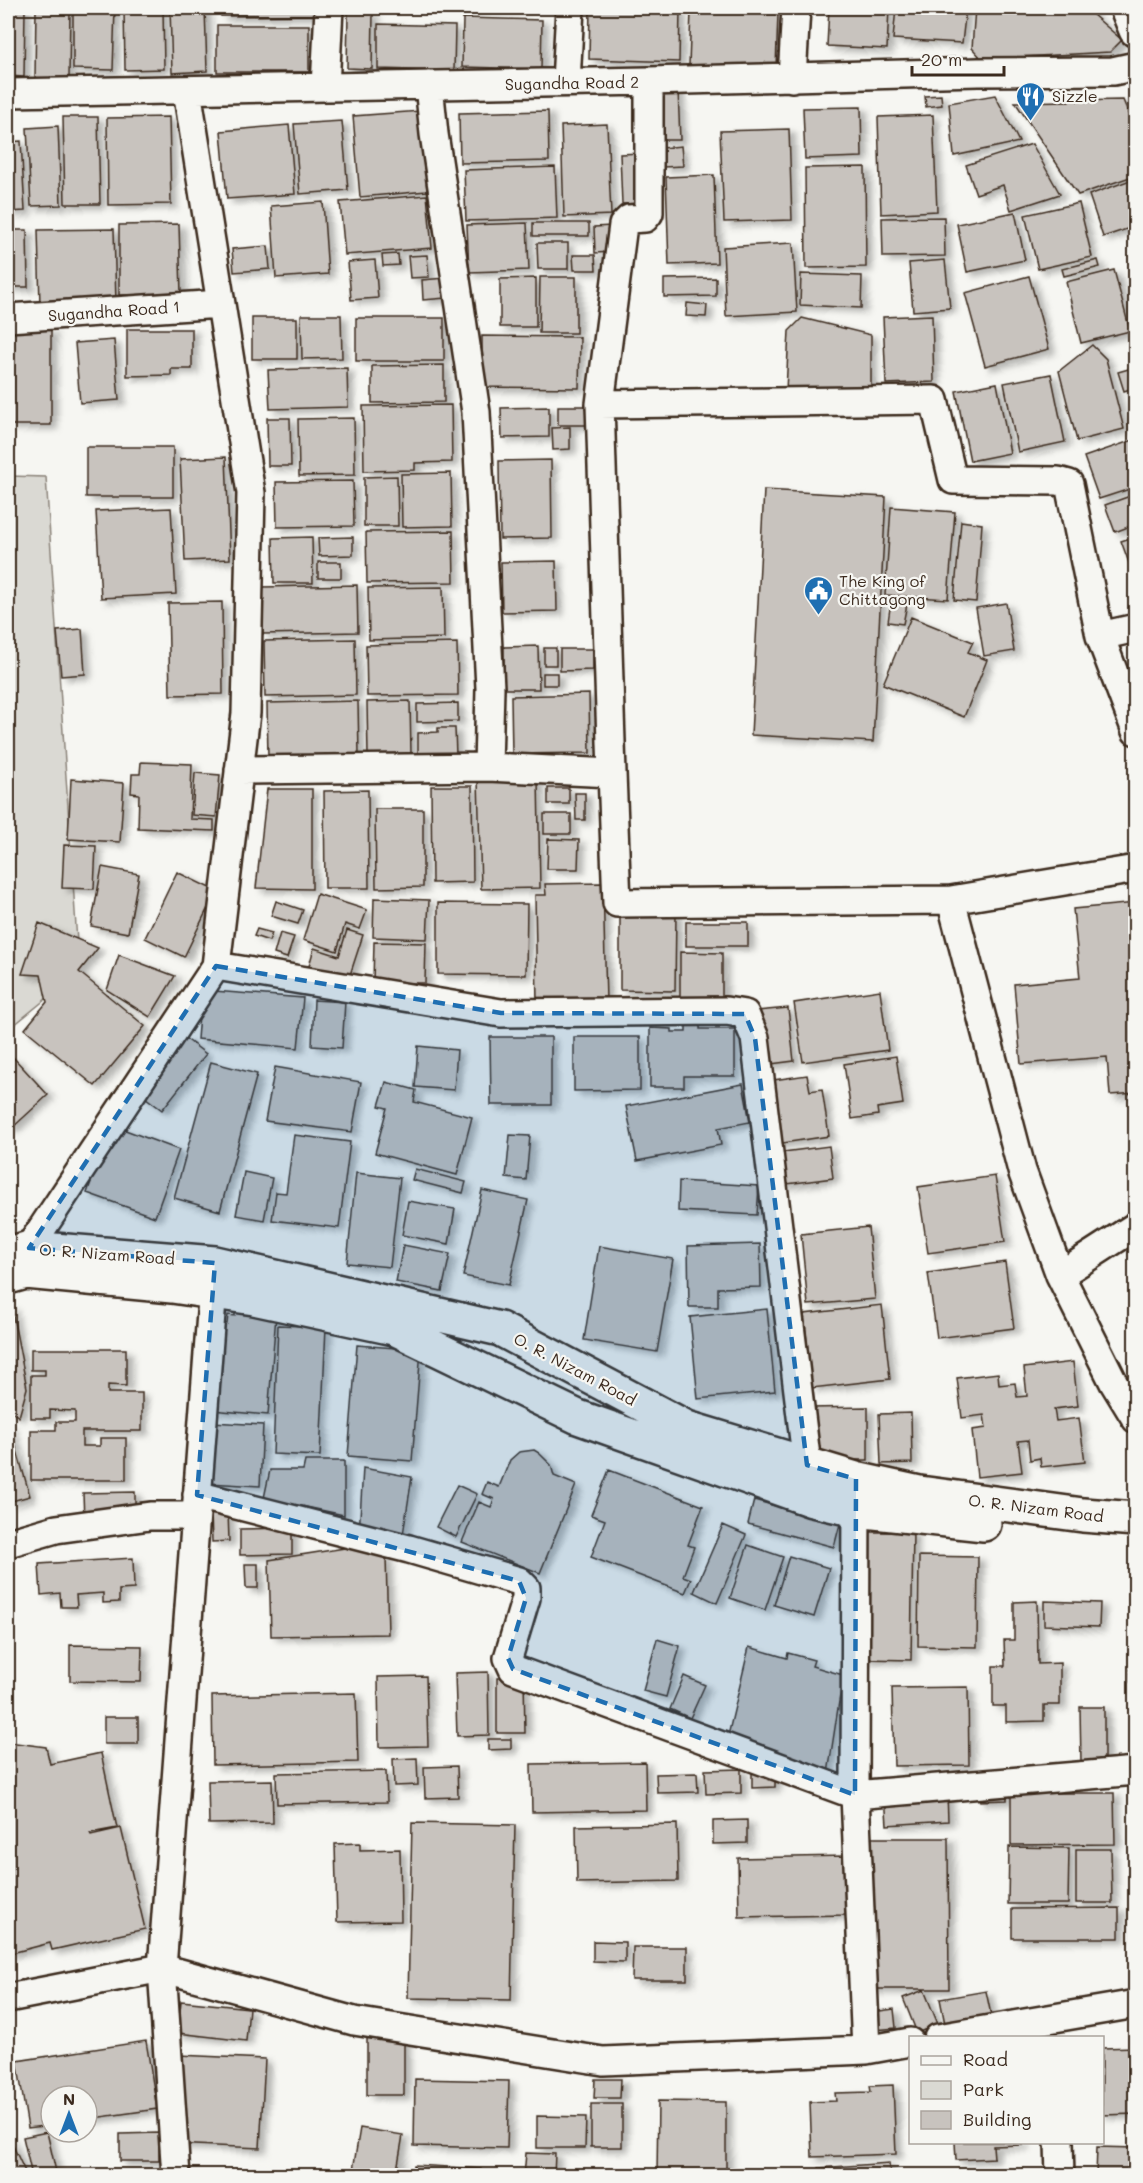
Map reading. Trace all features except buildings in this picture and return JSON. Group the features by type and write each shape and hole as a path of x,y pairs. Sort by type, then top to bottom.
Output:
{"main road":[{"path":"1127,8 1136,30"},
{"name":"O. R. Nizam Road","path":"18,1251 213,1277 500,1329 687,1428 807,1465 856,1495 920,1493 1083,1515 1136,1519"},
{"path":"8,1277 26,1272 172,1286 213,1277 254,1298 394,1328 578,1417 812,1500 856,1495 1075,1534 1136,1536"}],"street":[{"path":"325,87 329,8"},
{"path":"566,82 570,8"},
{"path":"792,78 796,8"},
{"name":"Sugandha Road 2","path":"8,93 1113,71 1136,66"},
{"path":"649,81 648,216 628,219 623,225 600,404 617,903 951,900 1136,869"},
{"path":"429,85 476,412 490,688 488,767"},
{"path":"18,1251 216,966 246,713 251,493 187,90"},
{"name":"Sugandha Road 1","path":"8,318 221,304"},
{"path":"600,404 934,400 953,480 1058,481 1069,484 1100,636 1136,731"},
{"path":"1100,636 1136,628"},
{"path":"239,770 488,767 612,773"},
{"path":"951,900 1022,1171 1060,1275 1114,1383 1136,1419"},
{"path":"216,966 501,1013 726,1011 745,1014 756,1038 807,1465"},
{"path":"1060,1275 1136,1226"},
{"path":"176,2175 162,1968 213,1277"},
{"path":"856,1495 855,1795 867,2050"},
{"path":"8,1543 56,1528 150,1516 196,1506 409,1549 519,1581 526,1588 526,1598 508,1658 513,1668 855,1795 1136,1771"},
{"path":"8,1998 162,1968 354,2022 603,2061 867,2050 909,2042"},
{"path":"950,2036 1056,2027 1136,2004"},
{"path":"1059,2144 1060,2175"}],"highlighted area":[{"path":"216,966 501,1013 745,1014 755,1038 807,1465 856,1479 855,1795 513,1669 508,1658 526,1598 519,1581 197,1495 215,1263 29,1248"}],"green space":[{"path":"8,476 46,477 79,972 8,1030"}],"place":[{"name":"Sizzle","path":"1031,122"},
{"name":"The King of Chittagong","path":"818,616"}]}
